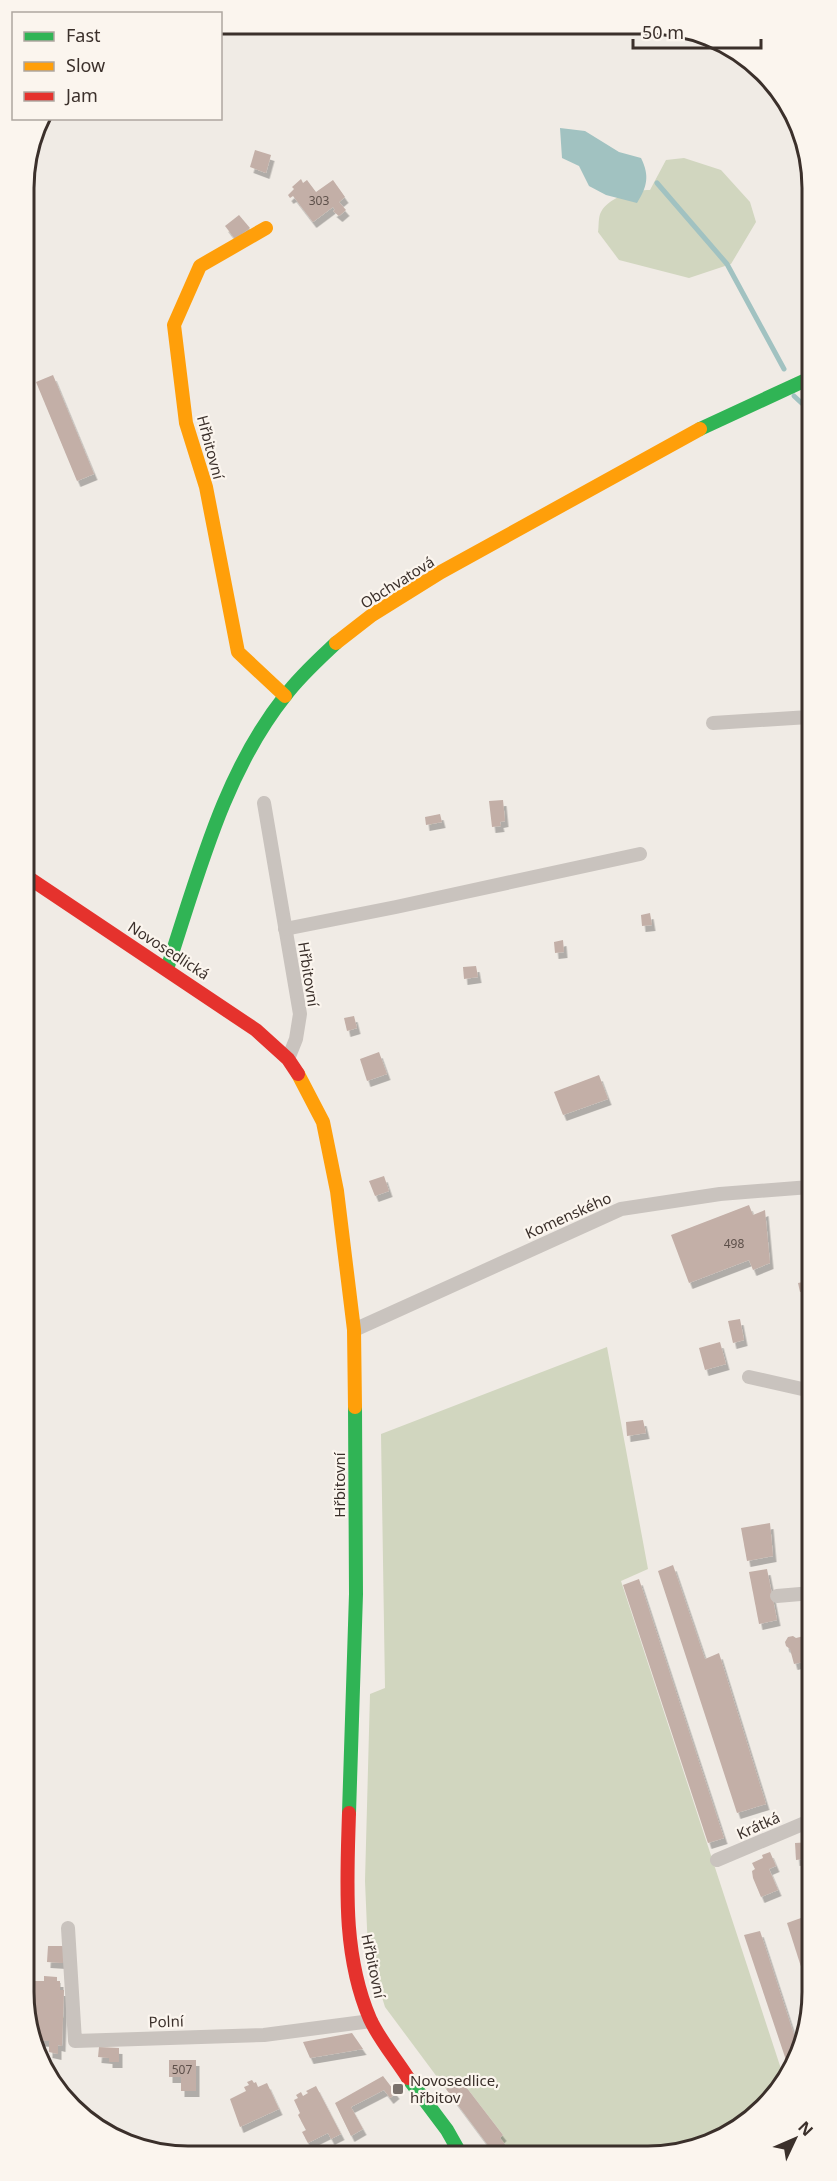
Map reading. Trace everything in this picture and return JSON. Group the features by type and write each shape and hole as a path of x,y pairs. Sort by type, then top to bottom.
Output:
{"street":[{"name":"Hřbitovní","path":"266,228 200,266 174,325 186,423 206,488 238,652 285,696"},
{"name":"Obchvatová","path":"167,969 228,794 248,752 285,696 321,656 362,623 413,589 682,438 802,381"},
{"path":"713,723 802,717"},
{"name":"Hřbitovní","path":"264,803 300,1014 296,1039 288,1059 306,1086 323,1122 330,1150 354,1330 356,1593 347,1888 351,1951 359,1987 371,2021 456,2146"},
{"path":"285,929 396,908 640,854"},
{"name":"Novosedlická","path":"35,882 256,1030 288,1059"},
{"name":"Komenského","path":"354,1330 621,1209 720,1194 802,1188"},
{"path":"749,1377 802,1389"},
{"path":"777,1596 802,1594"},
{"name":"Krátká","path":"717,1860 802,1824"},
{"name":"Polní","path":"68,1928 75,2041 264,2035 371,2021"}],"green space":[{"path":"684,158 721,170 750,202 756,222 731,264 689,278 619,260 598,232 601,212 616,198 637,191 650,190 666,160"},
{"path":"607,1347 648,1569 621,1581 782,2070 750,2108 734,2121 708,2135 669,2145 506,2146 500,2138 503,2135 460,2079 446,2089 385,2007 368,1952 365,1881 370,1694 385,1688 381,1434"}],"water":[{"path":"560,128 585,131 619,152 641,158 646,170 646,181 637,203 606,195 589,186 579,166 562,158"}],"building":[{"path":"255,150 271,155 266,173 250,167"},
{"path":"301,179 303,183 307,180 316,192 333,180 345,197 339,202 346,210 339,216 333,211 335,210 333,207 313,222 293,196 290,198 288,195 294,189 292,187"},
{"path":"239,215 250,228 235,239 225,226"},
{"path":"53,375 94,474 77,481 36,382"},
{"path":"503,800 505,821 500,822 501,826 492,827 489,801"},
{"path":"440,814 442,822 426,825 425,817"},
{"path":"650,913 652,925 642,926 641,915"},
{"path":"563,940 564,952 555,953 554,942"},
{"path":"476,966 478,977 464,979 463,967"},
{"path":"354,1016 357,1028 347,1031 344,1018"},
{"path":"379,1052 387,1074 367,1081 360,1059"},
{"path":"599,1075 608,1099 563,1115 554,1092"},
{"path":"384,1176 389,1191 375,1196 369,1181"},
{"path":"749,1205 753,1215 765,1210 770,1263 753,1270 749,1260 689,1283 671,1235"},
{"path":"802,1282 802,1292 800,1292 798,1283"},
{"path":"740,1319 744,1340 733,1343 728,1321"},
{"path":"720,1342 726,1364 705,1370 699,1348"},
{"path":"643,1420 646,1433 627,1436 626,1422"},
{"path":"770,1523 773,1556 747,1561 741,1528"},
{"path":"673,1565 705,1659 719,1653 766,1804 737,1813 658,1571"},
{"path":"767,1569 777,1620 759,1624 749,1572"},
{"path":"639,1579 724,1838 708,1843 623,1585"},
{"path":"802,1636 802,1662 794,1664 790,1649 785,1642 788,1637"},
{"path":"795,1843 802,1843 802,1859 796,1860"},
{"path":"770,1852 776,1866 769,1869 778,1890 761,1897 753,1878 752,1871 755,1869 752,1863"},
{"path":"801,1918 802,1921 802,1970 787,1923"},
{"path":"760,1931 795,2038 787,2062 744,1935"},
{"path":"48,1946 63,1946 63,1963 47,1962"},
{"path":"44,1976 57,1977 57,1981 60,1981 60,1990 64,1990 62,2046 58,2045 58,2054 49,2052 49,2041 42,2041 36,2013 35,1981 44,1981"},
{"path":"352,2033 363,2049 310,2058 303,2042"},
{"path":"99,2047 119,2048 119,2062 109,2062 109,2058 98,2057"},
{"path":"169,2060 196,2060 196,2091 181,2091 181,2077 169,2077"},
{"path":"383,2076 396,2093 390,2098 384,2090 351,2107 363,2129 351,2136 335,2103"},
{"path":"460,2079 503,2135 500,2138 506,2146 489,2146 446,2089"},
{"path":"252,2080 258,2087 267,2083 279,2109 240,2127 230,2099 246,2091 244,2087"},
{"path":"316,2086 341,2134 331,2139 328,2133 308,2143 302,2132 306,2130 298,2115 300,2113 294,2100 298,2098 296,2095 301,2092 303,2096 308,2093 306,2091"}],"waterway":[{"path":"657,183 727,264 784,369"},
{"path":"794,396 802,403"}],"traffic: fast":[{"path":"700,429 802,382"},
{"path":"167,969 214,827 245,758 263,726 291,689 309,668 336,643"},
{"path":"349,1813 356,1594 355,1407"},
{"path":"408,2078 447,2130 456,2146"}],"traffic: slow":[{"path":"266,228 200,266 174,325 186,423 206,487 238,652 285,696"},
{"path":"336,643 372,615 441,572 700,429"},
{"path":"298,1074 323,1122 337,1191 354,1330 355,1407"}],"traffic: jam":[{"path":"35,882 256,1030 288,1059 298,1074"},
{"path":"349,1813 348,1918 355,1969 370,2019 408,2078"}],"place":[{"name":"Novosedlice, hřbitov","path":"398,2089"}]}
